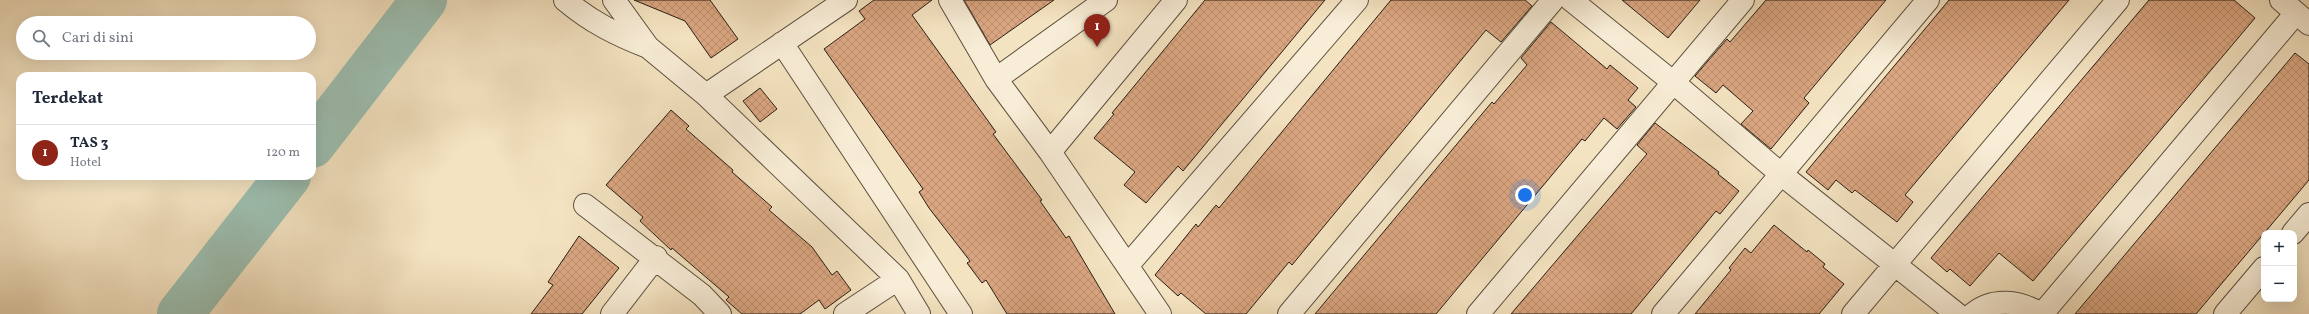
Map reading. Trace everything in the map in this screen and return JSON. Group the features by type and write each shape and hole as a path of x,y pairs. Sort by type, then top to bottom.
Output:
{"street":[{"path":"565,0 594,23 614,34 648,47"},
{"path":"706,95 846,0"},
{"path":"950,0 996,79 1050,152 1160,314"},
{"path":"996,79 1106,0"},
{"path":"1050,152 1176,0"},
{"path":"1128,265 1357,0"},
{"path":"1289,314 1552,0"},
{"path":"1571,0 1674,83 1781,174 1895,263 1957,314"},
{"path":"1478,314 1744,0"},
{"path":"1663,314 1928,0"},
{"path":"1853,314 2118,0"},
{"path":"594,23 617,2 648,47 706,95 898,280 919,314"},
{"path":"1973,314 1988,305 2002,302 2016,303 2030,307 2041,314 2295,12"},
{"path":"775,47 961,314"},
{"path":"585,205 656,257 702,295 720,314"},
{"path":"2296,230 2309,214"},
{"path":"612,314 656,257"},
{"path":"2225,314 2261,272"},
{"path":"844,314 898,280"}],"building":[{"path":"634,0 710,0 738,39 711,58 685,21"},
{"path":"874,0 932,0 912,15 996,132 993,134 1042,200 1040,201 1066,238 1069,236 1115,314 1007,314 986,280 982,283 967,263 970,261 929,208 919,192 923,189 824,49 865,19 859,11"},
{"path":"964,0 1054,0 990,45"},
{"path":"1205,0 1325,0 1183,171 1178,166 1146,203 1124,185 1135,172 1094,138 1114,114 1112,113"},
{"path":"1391,0 1525,0 1532,6 1501,42 1486,30 1292,265 1289,262 1246,314 1206,314 1181,293 1178,296 1155,275 1196,224 1198,227 1216,205 1219,208"},
{"path":"1622,0 1700,0 1668,38"},
{"path":"1766,0 1886,0 1804,98 1809,103 1771,149 1741,124 1753,111 1723,85 1716,93 1695,76 1727,39 1730,42"},
{"path":"1949,0 2069,0 1905,195 1913,202 1897,222 1855,190 1852,193 1836,180 1828,190 1806,172"},
{"path":"2149,0 2234,0 2255,18 2033,281 1999,253 1970,286 1950,269 1947,272 1931,258"},
{"path":"1551,22 1607,69 1610,65 1638,88 1628,100 1636,107 1617,129 1604,118 1585,141 1582,139 1436,314 1315,314 1492,102 1494,104 1527,65 1521,58"},
{"path":"2295,53 2309,64 2309,180 2267,230 2261,230 2261,237 2196,314 2075,314"},
{"path":"760,88 777,109 760,122 743,101"},
{"path":"671,110 689,126 686,129 733,170 732,172 772,207 769,210 812,247 832,275 837,271 851,290 825,309 819,300 800,314 742,314 726,300 729,297 672,248 671,250 640,221 643,217 606,185"},
{"path":"1655,123 1719,172 1718,174 1739,191 1720,214 1716,211 1631,314 1511,314 1647,154 1637,145"},
{"path":"1774,225 1807,252 1808,250 1825,264 1823,267 1844,284 1819,314 1695,314 1731,270 1729,268 1745,248 1751,253"},
{"path":"579,236 619,268 582,314 531,314 553,285 548,282"}],"waterway":[{"path":"316,140 424,0"},
{"path":"180,314 285,180"}],"place":[{"name":"TAS 3","path":"1097,47"}]}
